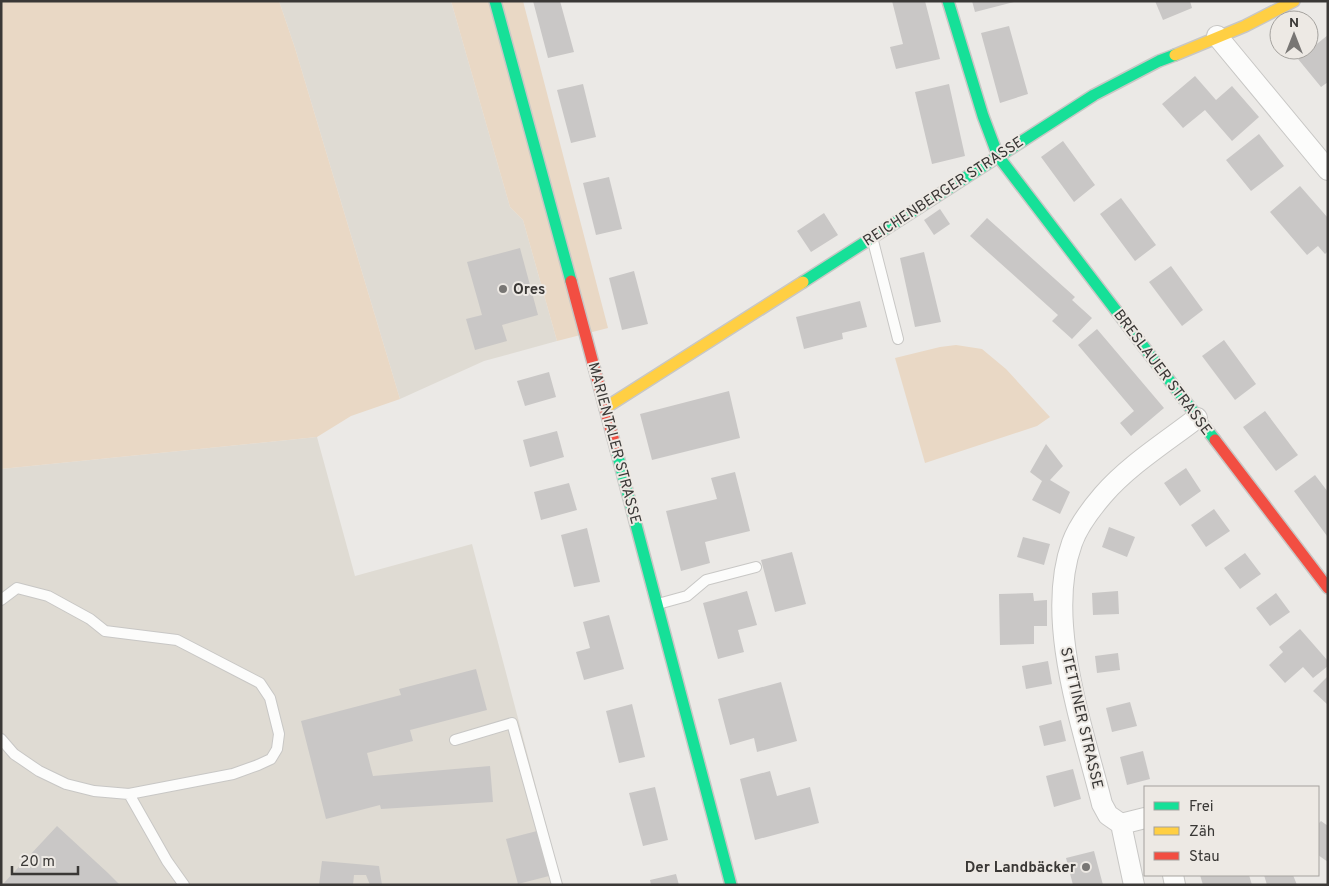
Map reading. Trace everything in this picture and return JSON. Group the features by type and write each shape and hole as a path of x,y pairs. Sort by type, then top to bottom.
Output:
{"street":[{"name":"MARIENTALER STRASSE","path":"495,1 658,604 731,885"},
{"name":"BRESLAUER STRASSE","path":"948,1 983,116 998,156 1328,588"},
{"name":"REICHENBERGER STRASSE","path":"605,408 1094,95 1159,60 1245,26 1293,2"},
{"path":"1217,36 1328,170"},
{"name":"STETTINER STRASSE","path":"1120,824 1108,815 1102,804 1065,656 1062,610 1063,586 1067,563 1072,543 1103,494 1133,467 1197,418"},
{"path":"1134,885 1120,824 1144,818"}],"lane":[{"path":"872,236 898,339"},
{"path":"658,604 687,596 706,580 756,567"},
{"path":"1,600 17,588 48,596 90,619 105,631 176,640 260,683 270,698 279,734 277,749 271,759 233,774 129,794 94,791 66,784 39,771 14,754 1,739"},
{"path":"455,740 512,723 557,885"},
{"path":"129,794 167,861 184,885"}],"shaded area":[{"path":"1,1 279,1 295,48 400,399 351,416 317,437 1,469"},
{"path":"279,1 451,1 510,207 523,220 557,341 484,361 400,399 295,48"},
{"path":"451,1 523,1 608,328 557,341 523,220 510,207"},
{"path":"956,345 982,349 1006,369 1050,417 1037,426 925,463 895,358"},
{"path":"317,437 355,576 472,544 562,885 1,885 1,469"}],"building":[{"path":"533,1 560,1 574,52 548,58"},
{"path":"892,1 925,1 940,59 896,69 890,47 903,44"},
{"path":"972,1 1013,1 1014,2 975,12"},
{"path":"1155,1 1190,1 1192,8 1163,20"},
{"path":"1009,26 1028,94 1000,103 981,33"},
{"path":"1328,35 1328,82 1321,87 1299,60 1319,60 1319,42"},
{"path":"1195,76 1216,100 1232,86 1259,117 1232,141 1205,110 1183,128 1162,104"},
{"path":"583,84 596,137 571,143 557,90"},
{"path":"949,84 965,156 932,164 915,92"},
{"path":"1259,134 1284,166 1251,191 1226,160"},
{"path":"1063,141 1095,185 1074,202 1041,157"},
{"path":"609,177 622,229 596,235 583,183"},
{"path":"1300,186 1328,218 1328,251 1325,254 1318,246 1307,255 1270,212"},
{"path":"1121,198 1156,245 1135,261 1100,214"},
{"path":"940,209 950,224 934,235 924,220"},
{"path":"824,213 838,235 811,252 797,231"},
{"path":"987,218 1075,297 1072,300 1092,318 1072,339 1052,321 1058,315 970,236"},
{"name":"Ores","path":"520,248 538,315 502,325 507,341 475,350 466,319 482,315 467,262"},
{"path":"924,252 941,322 915,327 900,258"},
{"path":"1171,266 1203,310 1182,326 1149,282"},
{"path":"634,271 648,324 622,330 609,278"},
{"path":"860,301 867,327 842,333 843,339 804,349 796,317"},
{"path":"1097,329 1164,408 1131,436 1120,423 1134,411 1078,345"},
{"path":"1224,340 1256,384 1235,400 1202,356"},
{"path":"549,372 556,397 525,406 517,381"},
{"path":"729,391 740,438 652,460 640,414"},
{"path":"1265,411 1298,455 1276,471 1243,427"},
{"path":"557,431 564,457 530,467 523,440"},
{"path":"1046,444 1063,466 1050,480 1070,492 1060,514 1032,500 1042,481 1030,472"},
{"path":"1186,468 1201,491 1180,506 1164,483"},
{"path":"735,472 750,531 705,542 710,563 681,571 666,511 717,499 711,478"},
{"path":"1315,475 1328,492 1327,536 1294,491"},
{"path":"569,483 577,510 541,520 534,492"},
{"path":"1214,509 1230,531 1206,547 1191,525"},
{"path":"1109,527 1135,537 1127,557 1102,547"},
{"path":"587,528 600,582 574,587 561,535"},
{"path":"1023,537 1050,544 1044,565 1017,557"},
{"path":"792,552 806,604 775,612 761,560"},
{"path":"1245,553 1261,574 1240,589 1224,568"},
{"path":"747,591 757,625 738,630 744,652 718,659 703,603"},
{"path":"1118,591 1119,614 1093,615 1092,593"},
{"path":"1033,593 1034,601 1047,600 1047,626 1034,626 1034,644 1000,645 999,594"},
{"path":"1276,593 1290,612 1270,626 1256,608"},
{"path":"609,615 624,669 584,680 576,652 590,648 583,622"},
{"path":"1300,629 1328,661 1328,666 1313,678 1303,667 1285,683 1269,665 1283,652 1279,647"},
{"path":"1118,653 1120,670 1097,673 1095,656"},
{"path":"1048,661 1052,684 1026,689 1022,666"},
{"path":"476,669 487,710 410,730 413,741 367,753 373,776 490,766 493,802 381,809 380,805 326,819 301,721 401,695 399,689"},
{"path":"1328,676 1328,705 1313,691"},
{"path":"781,682 797,741 757,752 754,738 730,745 718,699"},
{"path":"1130,702 1137,726 1112,732 1106,708"},
{"path":"632,704 645,757 619,763 606,711"},
{"path":"1061,720 1066,741 1044,746 1039,726"},
{"path":"1143,751 1150,779 1127,785 1120,757"},
{"path":"1073,769 1081,799 1054,807 1046,776"},
{"path":"770,771 777,796 810,787 819,823 755,840 740,779"},
{"path":"655,787 668,840 643,846 629,793"},
{"path":"1321,821 1328,826 1328,862 1319,856 1319,823"},
{"path":"57,826 108,873 120,885 2,885"},
{"path":"537,831 549,876 518,884 506,839"},
{"path":"1094,851 1103,885 1073,885 1066,858"},
{"path":"322,861 379,866 382,885 370,885 366,875 354,875 353,885 319,885"},
{"path":"676,874 679,885 651,885 650,880"},
{"path":"1200,876 1249,876 1252,885 1203,885"},
{"path":"1264,876 1293,876 1297,885 1267,885"}],"traffic: fast":[{"path":"495,1 571,281"},
{"path":"948,1 983,116 998,156 1215,440"},
{"path":"803,282 1094,95 1159,61 1175,55"},
{"path":"616,449 731,885"}],"traffic: slow":[{"path":"1175,55 1245,26 1294,1"},
{"path":"605,408 803,282"}],"traffic: jam":[{"path":"571,281 616,449"},
{"path":"1215,440 1328,588"}],"place":[{"name":"Ores","path":"503,289"},
{"name":"Der Landbäcker","path":"1086,867"}]}
